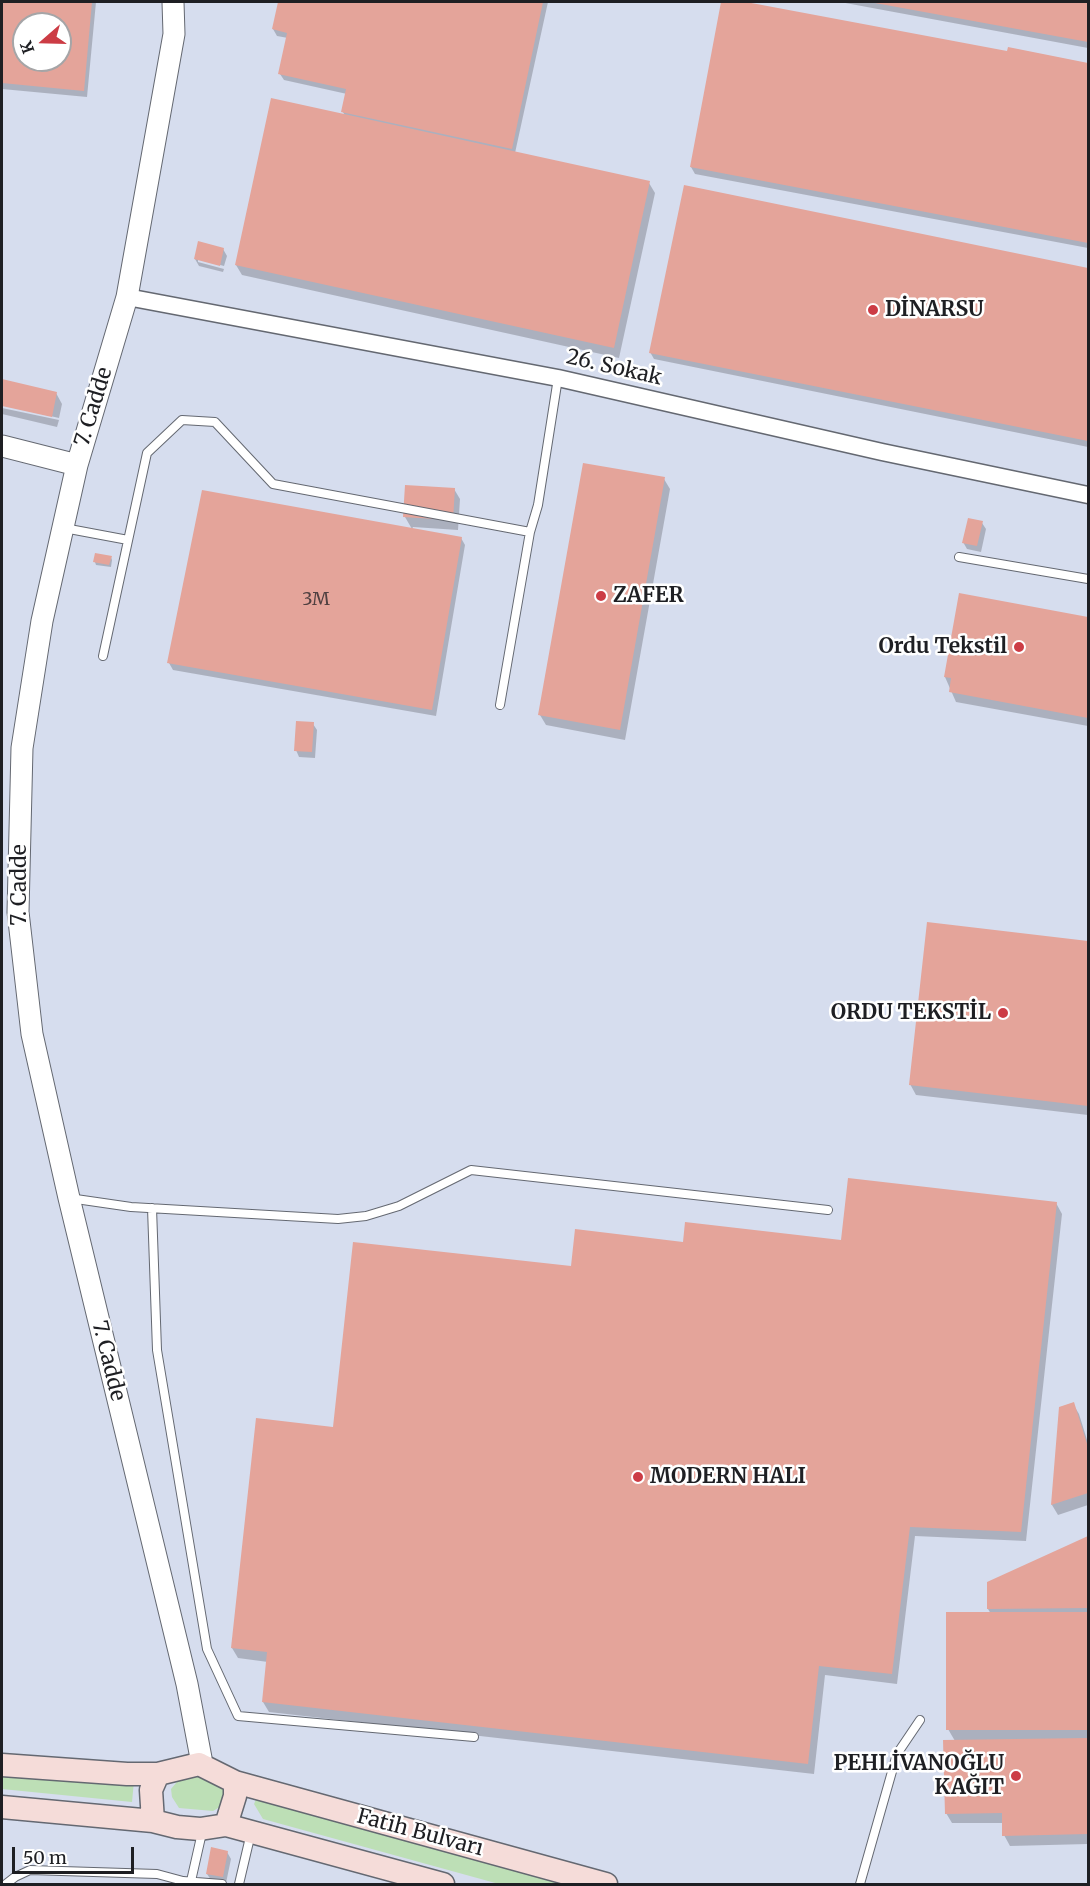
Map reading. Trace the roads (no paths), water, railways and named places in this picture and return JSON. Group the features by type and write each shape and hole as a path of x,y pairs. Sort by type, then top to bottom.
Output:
{"main road":[{"path":"2,1767 158,1774 199,1764"},
{"name":"Fatih Bulvarı","path":"199,1764 235,1782 606,1884"},
{"path":"153,1821 151,1790 158,1774"},
{"path":"226,1825 235,1796 235,1782"},
{"name":"Fatih Bulvarı","path":"2,1807 153,1821 177,1827 200,1829 226,1825 443,1884"}],"street":[{"name":"7. Cadde","path":"173,2 174,34 127,297 77,465 42,621 22,748 18,912 32,1034 69,1198 187,1684 201,1758 199,1764"},
{"name":"26. Sokak","path":"127,297 558,378 1089,495"},
{"path":"2,446 77,465"}],"lane":[{"path":"500,705 530,532 538,505 558,378"},
{"path":"103,656 147,453 182,420 215,422 273,484 530,532"},
{"path":"62,528 128,540"},
{"path":"959,557 1089,579"},
{"path":"69,1198 152,1208 338,1219 366,1216 399,1206 471,1170 828,1209"},
{"path":"152,1208 157,1350 207,1649 238,1716 474,1737"},
{"path":"860,1884 897,1754 920,1720"},
{"path":"185,1882 201,1837 200,1829"},
{"path":"239,1884 252,1832"},
{"path":"6,1884 15,1876 30,1870 157,1874 185,1882 222,1884"}],"place":[{"name":"DİNARSU","path":"873,310"},
{"name":"ZAFER","path":"601,596"},
{"name":"Ordu Tekstil","path":"1019,647"},
{"name":"ORDU TEKSTİL","path":"1003,1013"},
{"name":"MODERN HALI","path":"638,1477"},
{"name":"PEHLİVANOĞLU KAĞIT","path":"1016,1776"}]}
